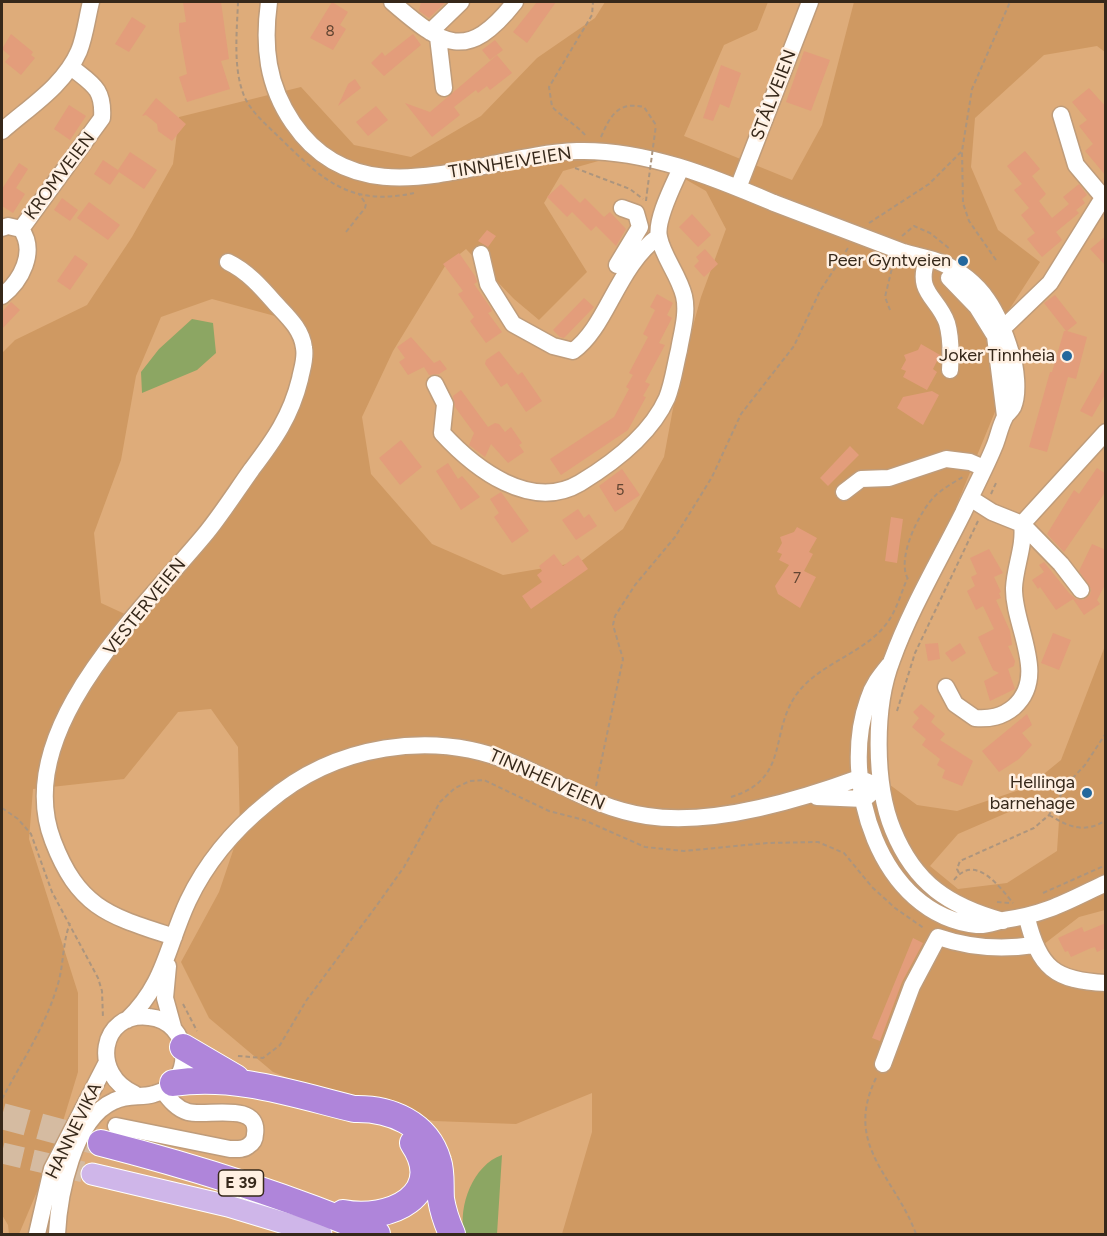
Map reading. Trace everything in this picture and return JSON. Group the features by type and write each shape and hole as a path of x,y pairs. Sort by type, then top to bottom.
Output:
{"highway":[{"name":"E 39","path":"185,1037 246,1067 354,1109 368,1118 398,1130 410,1139 421,1160 421,1182 410,1200 388,1213 348,1214 309,1206"},
{"name":"E 39","path":"168,1087 246,1067"},
{"name":"E 39","path":"354,1109 371,1109 391,1113 405,1119 425,1137 438,1162 441,1199 452,1234"},
{"name":"E 39","path":"108,1134 209,1173 309,1206 377,1234"}],"main road":[{"path":"92,1174 228,1206 321,1234"}],"street":[{"path":"2,131 51,90 71,67 82,41 91,2"},
{"name":"TINNHEIVEIEN","path":"269,2 265,32 266,52 279,103 311,145 326,158 344,167 379,176 415,179 543,154 577,151 621,154 681,168 774,203 902,244 927,260 962,289 1000,332 1005,416 977,465 977,503 924,593 891,662 879,733 880,787 888,818 898,842 925,882 944,897 962,908 1003,921"},
{"path":"434,34 461,2"},
{"path":"395,3 434,34 448,42 465,42 495,24 515,2"},
{"name":"STÅLVEIEN","path":"738,188 810,2"},
{"path":"434,34 444,88"},
{"name":"KROMVEIEN","path":"21,229 102,118 104,99 97,88 71,67"},
{"path":"1000,332 1050,284 1102,204 1076,165 1061,115"},
{"path":"435,384 445,404 442,433 473,465 525,490 558,493 572,488 598,471 626,448 651,423 667,399 683,330 684,296 659,236 660,224 681,168"},
{"path":"621,278 615,270 640,227 640,218 636,213 622,208"},
{"name":"KROMVEIEN","path":"2,228 8,226 21,229"},
{"name":"KROMVEIEN","path":"2,296 13,286 27,261 28,244 21,229"},
{"path":"481,254 488,284 513,324 563,351 573,351 588,336 621,278 643,249 659,236"},
{"path":"927,260 924,284 947,324 950,370"},
{"name":"VESTERVEIEN","path":"174,937 105,912 77,888 62,863 50,831 45,802 46,777 54,744 86,683 129,622 207,532 270,447 285,424 296,396 304,363 301,335 293,322 256,282 228,262"},
{"path":"946,687 955,704 975,718 1001,716 1019,702 1026,693 1028,652 1016,606 1014,587 1021,551 1022,524 1106,432"},
{"path":"844,492 861,479 889,478 946,459 977,465"},
{"path":"977,503 1022,524 1061,564 1081,590"},
{"path":"891,662 874,684 867,701 858,751 859,778 881,850 895,875 914,898 935,912 957,921 979,926 1027,918 1054,909 1106,883"},
{"name":"TINNHEIVEIEN","path":"127,1020 151,994 201,878 241,827 268,801 322,768 351,756 384,748 449,746 484,752 514,763 590,801 619,811 650,817 721,814 807,797 859,778"},
{"path":"859,778 880,787 864,799"},
{"name":"TINNHEIVEIEN","path":"807,797 864,799"},
{"path":"1027,918 1034,945 1046,964 1065,978 1106,983"},
{"path":"883,1064 912,986 938,937 975,947 1006,949 1034,945"},
{"name":"TINNHEIVEIEN","path":"169,954 165,998 185,1037"},
{"path":"151,1017 185,1037 183,1066 168,1087 145,1096 135,1094 116,1083 106,1064 107,1043 118,1026 127,1020 151,1017"},
{"name":"HANNEVIKA","path":"37,1234 52,1169 106,1064"},
{"path":"108,1134 230,1149 249,1146 255,1139 256,1130 252,1120 242,1114 188,1112 177,1107 168,1087"},
{"path":"57,1234 62,1187 78,1143 105,1106 135,1094"}],"path":[{"path":"238,2 238,72 247,101 314,172 332,185 369,196 418,192"},
{"path":"578,137 587,137 576,124 561,116 552,106 549,87 592,15 593,2"},
{"path":"996,260 969,221 963,203 962,151 972,89 1011,2"},
{"path":"574,167 630,189 646,202 656,125 644,107 628,105 612,113 601,137"},
{"path":"594,137 610,138"},
{"path":"649,144 660,147"},
{"path":"864,229 872,220 929,184 962,151"},
{"path":"346,232 365,208 366,204 359,194"},
{"path":"902,244 914,226 921,228 957,254"},
{"path":"596,787 623,659 613,625 615,616 635,585 675,537 712,477 741,414 794,346 820,291 849,247"},
{"path":"890,310 885,297 892,268"},
{"path":"924,593 907,579 903,565 917,522 936,496 977,465"},
{"path":"896,716 915,653 977,503"},
{"path":"730,797 758,784 771,769 778,755 786,717 796,696 810,680 877,634 891,618 907,579"},
{"path":"959,873 957,869 960,861 1034,828 1049,815 1068,783 1085,765 1106,733"},
{"path":"230,1053 246,1067 263,1059 280,1045 306,1001 404,867 440,802 455,788 470,781 484,780 549,811 584,820 645,847 684,851 789,842 825,844 844,853 887,901 927,931"},
{"path":"586,782 606,790"},
{"path":"2,808 18,819 31,834 47,880 98,978 102,991 103,1020 110,1014"},
{"path":"1049,815 1079,829 1094,828 1106,820"},
{"path":"1039,895 1106,865"},
{"path":"954,880 959,873 967,870 985,873 1013,903"},
{"path":"991,902 1013,903 1022,900"},
{"path":"2,1100 47,1015 58,984 65,935 70,923"},
{"path":"178,1001 187,1009 185,1037"},
{"path":"883,1064 871,1087 865,1109 864,1130 870,1153 910,1218 916,1234"}],"shaded area":[{"path":"2,2 1105,2 1105,1234 2,1234"},
{"path":"605,2 768,2 757,30 724,45 684,136 792,180 822,125 854,2 1105,2 1105,52 1097,46 1044,55 975,118 971,167 998,230 1040,262 1005,316 1006,385 869,718 878,776 917,805 957,811 1028,787 1061,760 1105,646 1105,910 1079,917 1039,948 1052,976 1105,988 1105,1234 562,1234 592,1132 592,1093 516,1124 434,1121 351,1103 273,1072 209,1018 181,962 219,892 240,830 238,747 211,709 178,712 124,779 33,789 29,839 78,993 78,1072 53,1154 19,1234 9,1234 8,1225 2,1215 2,353 15,340 87,305 132,237 173,164 179,117 301,87 354,145 411,157 481,116 537,58 595,18","holes":["616,156 669,170 706,191 726,229 701,297 679,376 664,457 623,529 580,562 503,575 432,544 371,474 362,417 393,351 445,266 466,249 514,299 539,320 587,272 544,203 563,171","212,299 286,319 306,360 282,436 127,615 101,603 94,533 121,460 136,376 161,317","1034,801 1060,806 1057,851 1007,883 958,889 930,866 958,834"]},
{"path":"192,319 213,323 216,353 197,370 142,393 141,372 159,349"},
{"path":"502,1155 497,1234 464,1234 463,1211 470,1188 483,1168"}],"building":[{"path":"183,2 221,2 229,59 221,61 230,89 187,102 179,77 187,74 179,30 179,23 186,22"},
{"path":"332,2 348,12 340,25 346,29 333,50 310,38"},
{"path":"421,2 446,2 429,18 419,11"},
{"path":"537,2 556,2 527,43 513,32"},
{"path":"132,17 146,26 129,52 115,44"},
{"path":"11,34 33,52 31,55 35,58 21,75 5,62 10,56 2,49"},
{"path":"413,34 421,45 384,76 371,63 382,52 385,56"},
{"path":"495,40 503,50 490,60 482,50"},
{"path":"804,51 830,60 811,111 786,102"},
{"path":"497,55 512,73 490,90 487,86 478,93 476,90 454,107 460,115 432,137 405,103 430,112"},
{"path":"721,65 741,73 729,108 720,104 713,121 703,118"},
{"path":"355,79 361,88 338,106 348,84"},
{"path":"1089,88 1106,107 1106,176 1085,151 1093,144 1079,126 1087,120 1072,102"},
{"path":"156,98 186,124 172,141 158,131 157,124 146,115 142,116"},
{"path":"69,105 86,116 70,140 54,129"},
{"path":"376,106 388,120 368,136 356,122"},
{"path":"1025,151 1040,169 1032,176 1046,194 1039,201 1052,218 1069,204 1063,197 1079,184 1087,195 1082,199 1085,203 1076,210 1079,213 1056,232 1062,240 1042,257 1027,239 1035,233 1021,215 1029,208 1014,190 1022,184 1007,166"},
{"path":"130,152 157,170 144,189 119,172 110,185 94,174 103,160 118,170"},
{"path":"19,163 28,169 16,188 25,194 13,213 2,206 2,189"},
{"path":"561,184 580,203 585,198 604,217 610,212 626,229 616,246 596,226 591,231 572,212 567,217 547,197"},
{"path":"62,198 78,210 70,221 54,210"},
{"path":"89,202 120,225 108,240 77,218"},
{"path":"692,214 711,235 698,247 679,227"},
{"path":"487,230 496,236 488,247 478,241"},
{"path":"1106,236 1106,266 1090,249"},
{"path":"705,249 718,264 704,277 694,266 699,261 696,257"},
{"path":"459,253 475,276 477,282 474,284 492,311 488,313 502,332 486,343 470,321 474,317 458,294 463,291 443,264"},
{"path":"75,255 88,264 70,290 57,281"},
{"path":"657,294 673,303 667,315 672,318 659,343 665,345 645,382 650,384 643,396 646,397 628,430 561,475 550,459 614,417 629,389 626,387 633,375 629,373 648,337 643,334 655,310 650,307"},
{"path":"1055,295 1077,323 1067,331 1087,337 1076,379 1068,377 1047,452 1029,447 1050,372 1052,372 1064,331 1066,331 1044,303"},
{"path":"584,298 594,307 564,338 560,337 553,330"},
{"path":"11,302 20,310 2,329 2,312"},
{"path":"411,337 434,363 440,360 447,369 439,374 429,375 424,367 408,375 399,362 405,358 397,347"},
{"path":"921,344 940,355 933,369 937,372 927,390 903,377 906,371 901,369 906,360 904,355 918,350"},
{"path":"499,351 518,375 522,372 542,401 526,412 507,383 501,387 485,364 486,360"},
{"path":"1106,365 1106,393 1092,417 1080,411"},
{"path":"461,390 488,427 495,423 499,424 505,432 511,427 522,443 519,445 524,452 508,463 491,444 485,457 469,445 474,433 455,407 453,396"},
{"path":"932,391 939,395 923,425 897,408 903,397"},
{"path":"401,440 422,467 400,485 379,458"},
{"path":"850,446 859,455 828,486 820,478"},
{"path":"448,463 458,479 462,476 480,497 461,510 436,471"},
{"path":"1097,468 1106,474 1106,491 1064,552 1047,534 1074,490 1079,494"},
{"path":"622,469 640,495 615,512 599,486"},
{"path":"501,492 529,531 512,543 494,517 499,513 490,499"},
{"path":"578,509 584,518 589,514 597,526 576,540 562,520"},
{"path":"891,517 903,519 897,563 885,561"},
{"path":"797,527 817,538 809,552 813,554 804,571 816,577 800,608 778,594 775,586 789,565 779,560 782,554 777,552 782,543 780,537 794,532"},
{"path":"1092,544 1106,550 1106,583 1097,600 1100,604 1084,615 1073,599 1056,610 1040,587 1038,589 1032,580 1044,572 1039,565 1044,562 1069,593 1076,599 1083,600 1090,595 1091,589 1079,571"},
{"path":"989,549 1003,573 994,577 1001,592 999,593 1001,598 996,600 1010,631 1012,645 1008,646 1015,661 1014,666 1008,669 1015,689 990,701 984,681 999,673 993,670 978,637 994,629 983,606 976,610 967,591 975,586 971,577 977,574 970,558"},
{"path":"554,554 563,566 578,555 588,569 531,609 522,596 542,582 537,575 542,571 539,566"},
{"path":"1053,633 1071,640 1059,670 1041,663"},
{"path":"938,643 940,659 928,661 925,644"},
{"path":"960,643 966,653 952,662 945,653"},
{"path":"921,704 935,716 931,722 945,734 940,740 973,761 962,786 942,778 945,770 937,765 940,759 922,745 926,739 912,727 919,718 913,712"},
{"path":"1027,714 1032,725 1022,733 1032,745 1019,759 999,772 982,751"},
{"path":"1106,923 1106,948 1097,952 1095,947 1071,957 1068,951 1065,952 1058,938 1082,927 1084,932"},
{"path":"913,938 923,943 902,982 880,1041 872,1038"}],"tunnel":[{"path":"2,1116 94,1141"},
{"path":"2,1153 92,1174"}],"place":[{"name":"Peer Gyntveien","path":"963,261"},
{"name":"Joker Tinnheia","path":"1067,356"},
{"name":"Hellinga barnehage","path":"1087,793"}]}
